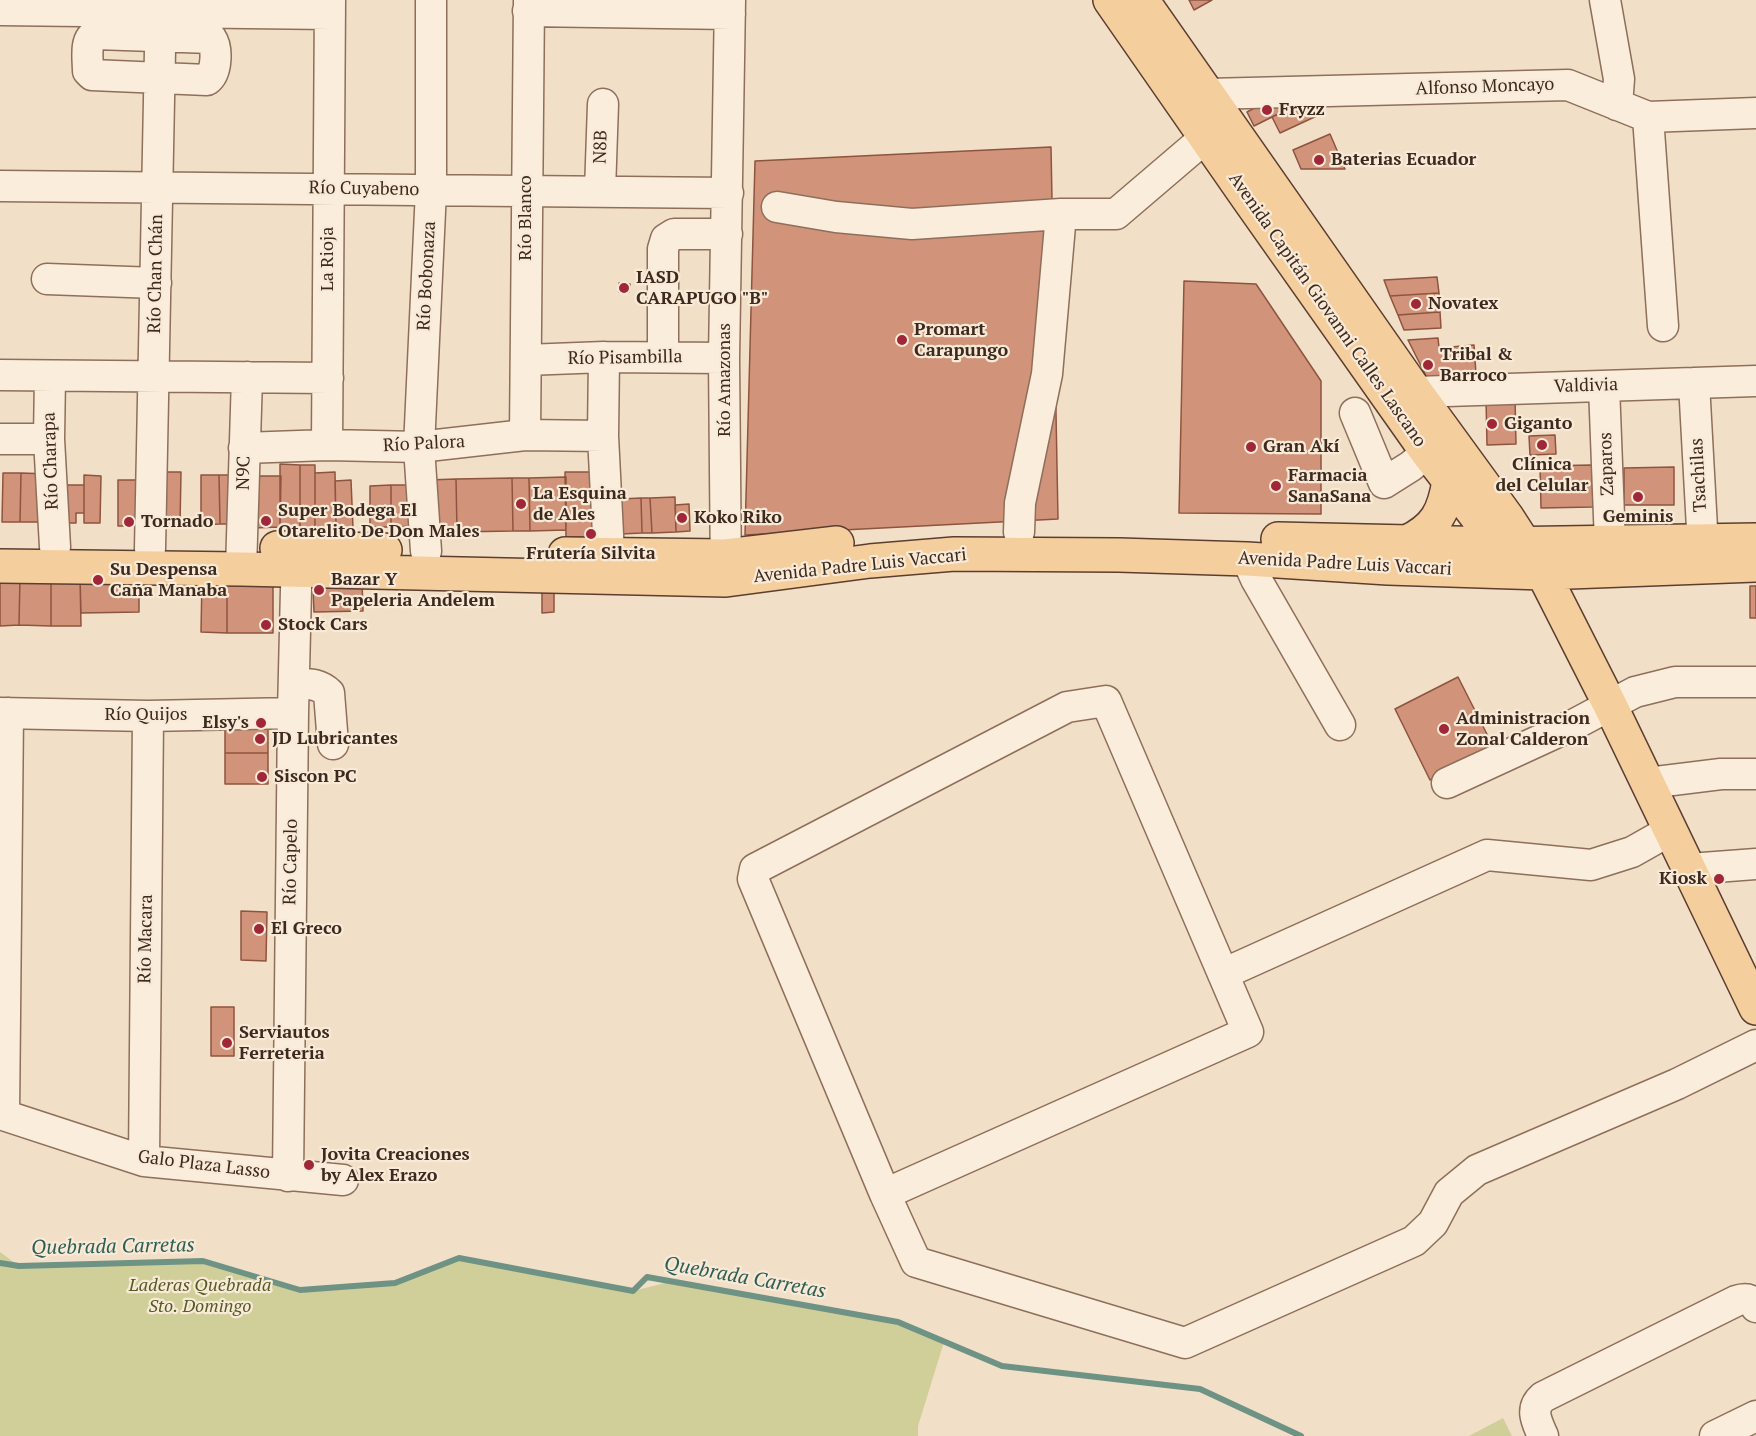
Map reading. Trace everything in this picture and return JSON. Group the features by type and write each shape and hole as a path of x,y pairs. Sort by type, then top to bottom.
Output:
{"main road":[{"name":"Avenida Capitán Giovanni Calles Lascano","path":"1110,0 1427,452 1449,481 1522,558"},
{"name":"Avenida Capitán Giovanni Calles Lascano","path":"1142,0 1416,392 1522,558 1560,607 1610,705 1756,1008"},
{"path":"1407,542 1421,535 1439,516 1446,500 1449,481"},
{"name":"Avenida Padre Luis Vaccari","path":"297,559 426,551 609,555 726,568 866,540 955,532 1019,532 1407,542 1522,558 1610,543 1704,554 1756,566"},
{"name":"Avenida Padre Luis Vaccari","path":"0,566 297,559 726,568 870,561 954,554 1119,555 1247,559 1388,568 1522,558 1704,554 1756,540"},
{"name":"Avenida Padre Luis Vaccari","path":"0,544 150,549 242,559"}],"street":[{"name":"Río Bobonaza","path":"426,551 419,447 431,190 431,0"},
{"path":"1605,0 1619,79 1617,105"},
{"path":"0,10 49,5 161,16 211,38 215,45 214,72 207,80 92,75 88,71 88,41 96,34 161,16 261,7 330,7"},
{"path":"528,5 730,7"},
{"name":"Río Blanco","path":"525,435 528,5"},
{"name":"La Rioja","path":"327,445 330,7"},
{"name":"Río Amazonas","path":"726,568 724,358 730,7"},
{"name":"Río Chan Chán","path":"150,549 161,16"},
{"name":"Alfonso Moncayo","path":"1208,94 1568,85 1647,117 1756,113"},
{"name":"N8B","path":"600,191 603,104"},
{"path":"1647,117 1663,326"},
{"path":"777,207 836,217 912,224 1061,214 1116,214 1205,138"},
{"name":"Río Cuyabeno","path":"0,186 728,193"},
{"path":"1019,532 1020,503 1047,374 1061,214"},
{"path":"663,357 663,249 666,239 674,234 727,234"},
{"path":"46,279 156,283"},
{"path":"604,357 603,436 609,555"},
{"name":"Río Pisambilla","path":"526,360 604,357 724,358"},
{"path":"0,375 328,378"},
{"name":"Río Charapa","path":"50,376 49,439 55,547"},
{"name":"N9C","path":"242,559 247,377"},
{"name":"Valdivia","path":"1416,392 1756,381"},
{"name":"Tsachilas","path":"1694,383 1704,554"},
{"name":"Zaparos","path":"1604,386 1610,543"},
{"path":"1356,413 1389,493 1411,466 1427,452"},
{"name":"Río Palora","path":"244,448 327,445 419,447 525,435 603,436"},
{"path":"0,439 49,439"},
{"name":"Río Capelo","path":"288,1176 297,559"},
{"path":"1247,559 1256,579 1340,725"},
{"path":"1447,783 1575,724 1635,692 1675,682 1756,682"},
{"path":"294,683 323,687 329,693 333,744"},
{"path":"885,1194 1248,1032 1106,701 1067,707 755,869 753,879 885,1194 916,1262 1185,1343 1414,1241 1433,1223 1449,1193 1477,1170 1677,1084 1756,1045"},
{"path":"2,1114 4,713"},
{"name":"Río Quijos","path":"4,713 148,716 293,713"},
{"name":"Río Macara","path":"144,1161 148,716"},
{"path":"1648,783 1721,774 1756,774"},
{"path":"1223,974 1487,855 1591,865 1632,852 1671,830"},
{"path":"1689,869 1756,864"},
{"name":"Galo Plaza Lasso","path":"2,1114 144,1161 343,1180"},
{"path":"1543,1436 1534,1410 1536,1403 1543,1397 1743,1298 1749,1299 1756,1307"},
{"path":"1716,1436 1756,1416"}],"green space":[{"name":"Laderas Quebrada Sto. Domingo","path":"0,1252 19,1266 203,1261 300,1290 395,1283 459,1258 633,1291 673,1281 898,1322 944,1342 918,1426 918,1436 0,1436"},
{"path":"1503,1418 1512,1436 1469,1436"}],"building":[{"path":"1189,0 1212,0 1194,10"},
{"name":"Fryzz","path":"1281,94 1288,109 1254,126 1247,112"},
{"path":"1313,98 1321,114 1280,133 1272,117"},
{"name":"Baterias Ecuador","path":"1330,134 1345,169 1301,169 1293,150"},
{"name":"Promart Carapungo","path":"1051,147 1058,519 745,535 755,161"},
{"path":"1437,277 1439,293 1390,296 1384,280"},
{"name":"Gran Akí","path":"1184,281 1256,284 1321,381 1321,514 1179,513"},
{"name":"IASD CARAPUGO \"B\"","path":"619,283 630,284 629,292 619,292"},
{"name":"Novatex","path":"1439,293 1440,312 1398,315 1390,296"},
{"path":"1440,312 1441,328 1404,330 1398,315"},
{"path":"1438,338 1439,348 1474,345 1476,374 1427,378 1408,340"},
{"path":"1515,397 1516,444 1487,445 1486,398"},
{"name":"Clínica del Celular","path":"1555,435 1556,454 1530,455 1529,436"},
{"path":"280,464 300,465 300,528 280,527"},
{"path":"300,465 315,465 315,528 300,528"},
{"path":"1592,465 1593,507 1541,508 1540,466"},
{"path":"1674,467 1674,505 1624,505 1624,468"},
{"path":"162,472 181,472 180,525 161,525"},
{"path":"335,472 336,528 315,528 315,473"},
{"path":"565,472 594,472 594,537 566,537"},
{"path":"3,473 21,473 20,522 2,522"},
{"path":"21,473 50,474 50,522 20,522"},
{"path":"84,475 101,476 100,523 84,523"},
{"path":"201,475 219,475 220,524 201,525"},
{"path":"219,475 239,475 239,524 220,524"},
{"path":"252,476 281,476 280,527 252,528"},
{"path":"566,477 566,530 530,531 529,478"},
{"name":"La Esquina de Ales","path":"512,478 529,478 530,531 513,531"},
{"path":"512,478 513,531 457,532 456,479"},
{"path":"456,479 457,532 429,532 428,480"},
{"path":"118,480 140,480 140,526 118,526"},
{"path":"351,480 353,528 336,528 335,481"},
{"path":"63,485 84,485 84,513 76,513 76,523 63,523"},
{"path":"391,485 415,485 416,526 391,527"},
{"path":"391,485 391,527 370,527 370,486"},
{"path":"675,497 676,532 652,533 650,498"},
{"path":"641,498 650,498 652,533 642,533"},
{"path":"641,498 642,533 621,534 620,499"},
{"name":"Koko Riko","path":"689,504 690,531 676,532 675,505"},
{"path":"0,577 20,577 19,625 0,626"},
{"path":"20,577 51,577 51,626 19,625"},
{"path":"51,577 80,577 81,626 51,626"},
{"path":"80,577 139,577 139,612 81,613"},
{"path":"202,578 227,578 227,633 201,632"},
{"path":"227,578 273,582 273,633 227,633"},
{"path":"362,581 363,611 314,612 313,590 321,582"},
{"path":"1750,586 1756,586 1756,618 1750,618"},
{"path":"542,592 554,592 554,612 542,613"},
{"name":"Administracion Zonal Calderon","path":"1458,677 1494,748 1430,780 1395,709"},
{"path":"225,718 268,718 268,753 225,753"},
{"path":"225,753 268,753 268,784 225,784"},
{"path":"241,911 267,912 266,961 241,960"},
{"path":"211,1007 234,1007 234,1056 211,1056"}],"waterway":[{"name":"Quebrada Carretas","path":"0,1263 19,1266 203,1261 300,1290 395,1283 459,1258 633,1291 647,1277 898,1322 1002,1366 1200,1389 1301,1436"}],"place":[{"name":"Fryzz","path":"1267,110"},
{"name":"Baterias Ecuador","path":"1319,160"},
{"name":"IASD CARAPUGO \"B\"","path":"624,288"},
{"name":"Novatex","path":"1416,304"},
{"name":"Promart Carapungo","path":"902,340"},
{"name":"Tribal & Barroco","path":"1428,365"},
{"name":"Giganto","path":"1492,424"},
{"name":"Clínica del Celular","path":"1542,445"},
{"name":"Gran Akí","path":"1251,447"},
{"name":"Farmacia SanaSana","path":"1276,486"},
{"name":"Geminis","path":"1638,497"},
{"name":"La Esquina de Ales","path":"521,504"},
{"name":"Koko Riko","path":"682,518"},
{"name":"Super Bodega El Otarelito De Don Males","path":"266,521"},
{"name":"Tornado","path":"129,522"},
{"name":"Frutería Silvita","path":"591,534"},
{"name":"Su Despensa Caña Manaba","path":"98,580"},
{"name":"Bazar Y Papeleria Andelem","path":"319,590"},
{"name":"Stock Cars","path":"266,625"},
{"name":"Elsy's","path":"261,723"},
{"name":"Administracion Zonal Calderon","path":"1444,729"},
{"name":"JD Lubricantes","path":"260,739"},
{"name":"Siscon PC","path":"262,777"},
{"name":"Kiosk","path":"1719,879"},
{"name":"El Greco","path":"259,929"},
{"name":"Serviautos Ferreteria","path":"227,1043"},
{"name":"Jovita Creaciones by Alex Erazo","path":"309,1165"}]}
